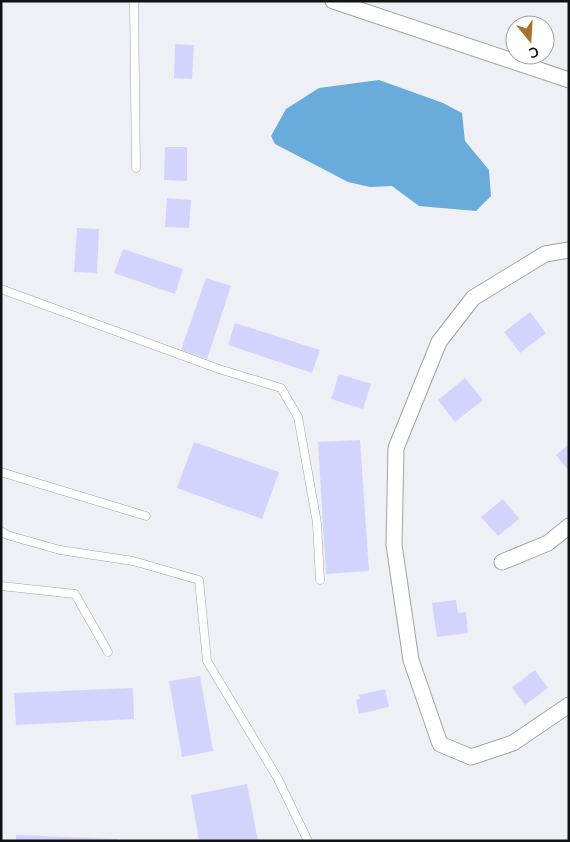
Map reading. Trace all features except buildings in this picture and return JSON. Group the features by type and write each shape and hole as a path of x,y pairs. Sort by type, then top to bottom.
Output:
{"street":[{"path":"333,1 569,80"},
{"path":"569,250 545,254 473,298 439,342 396,448 394,545 410,660 440,744 471,757 513,743 569,705"},
{"path":"502,562 548,543 569,526"}],"lane":[{"path":"134,1 136,168"},
{"path":"1,289 219,369 281,388 298,416 317,523 320,580"},
{"path":"1,472 146,516"},
{"path":"1,531 7,535 60,550 133,561 199,580 207,661 277,777 308,841"},
{"path":"1,586 75,594 108,652"}],"water":[{"path":"379,80 443,103 462,113 465,141 489,170 491,196 476,211 419,206 392,186 370,187 348,182 275,144 271,136 286,109 319,88"}]}
